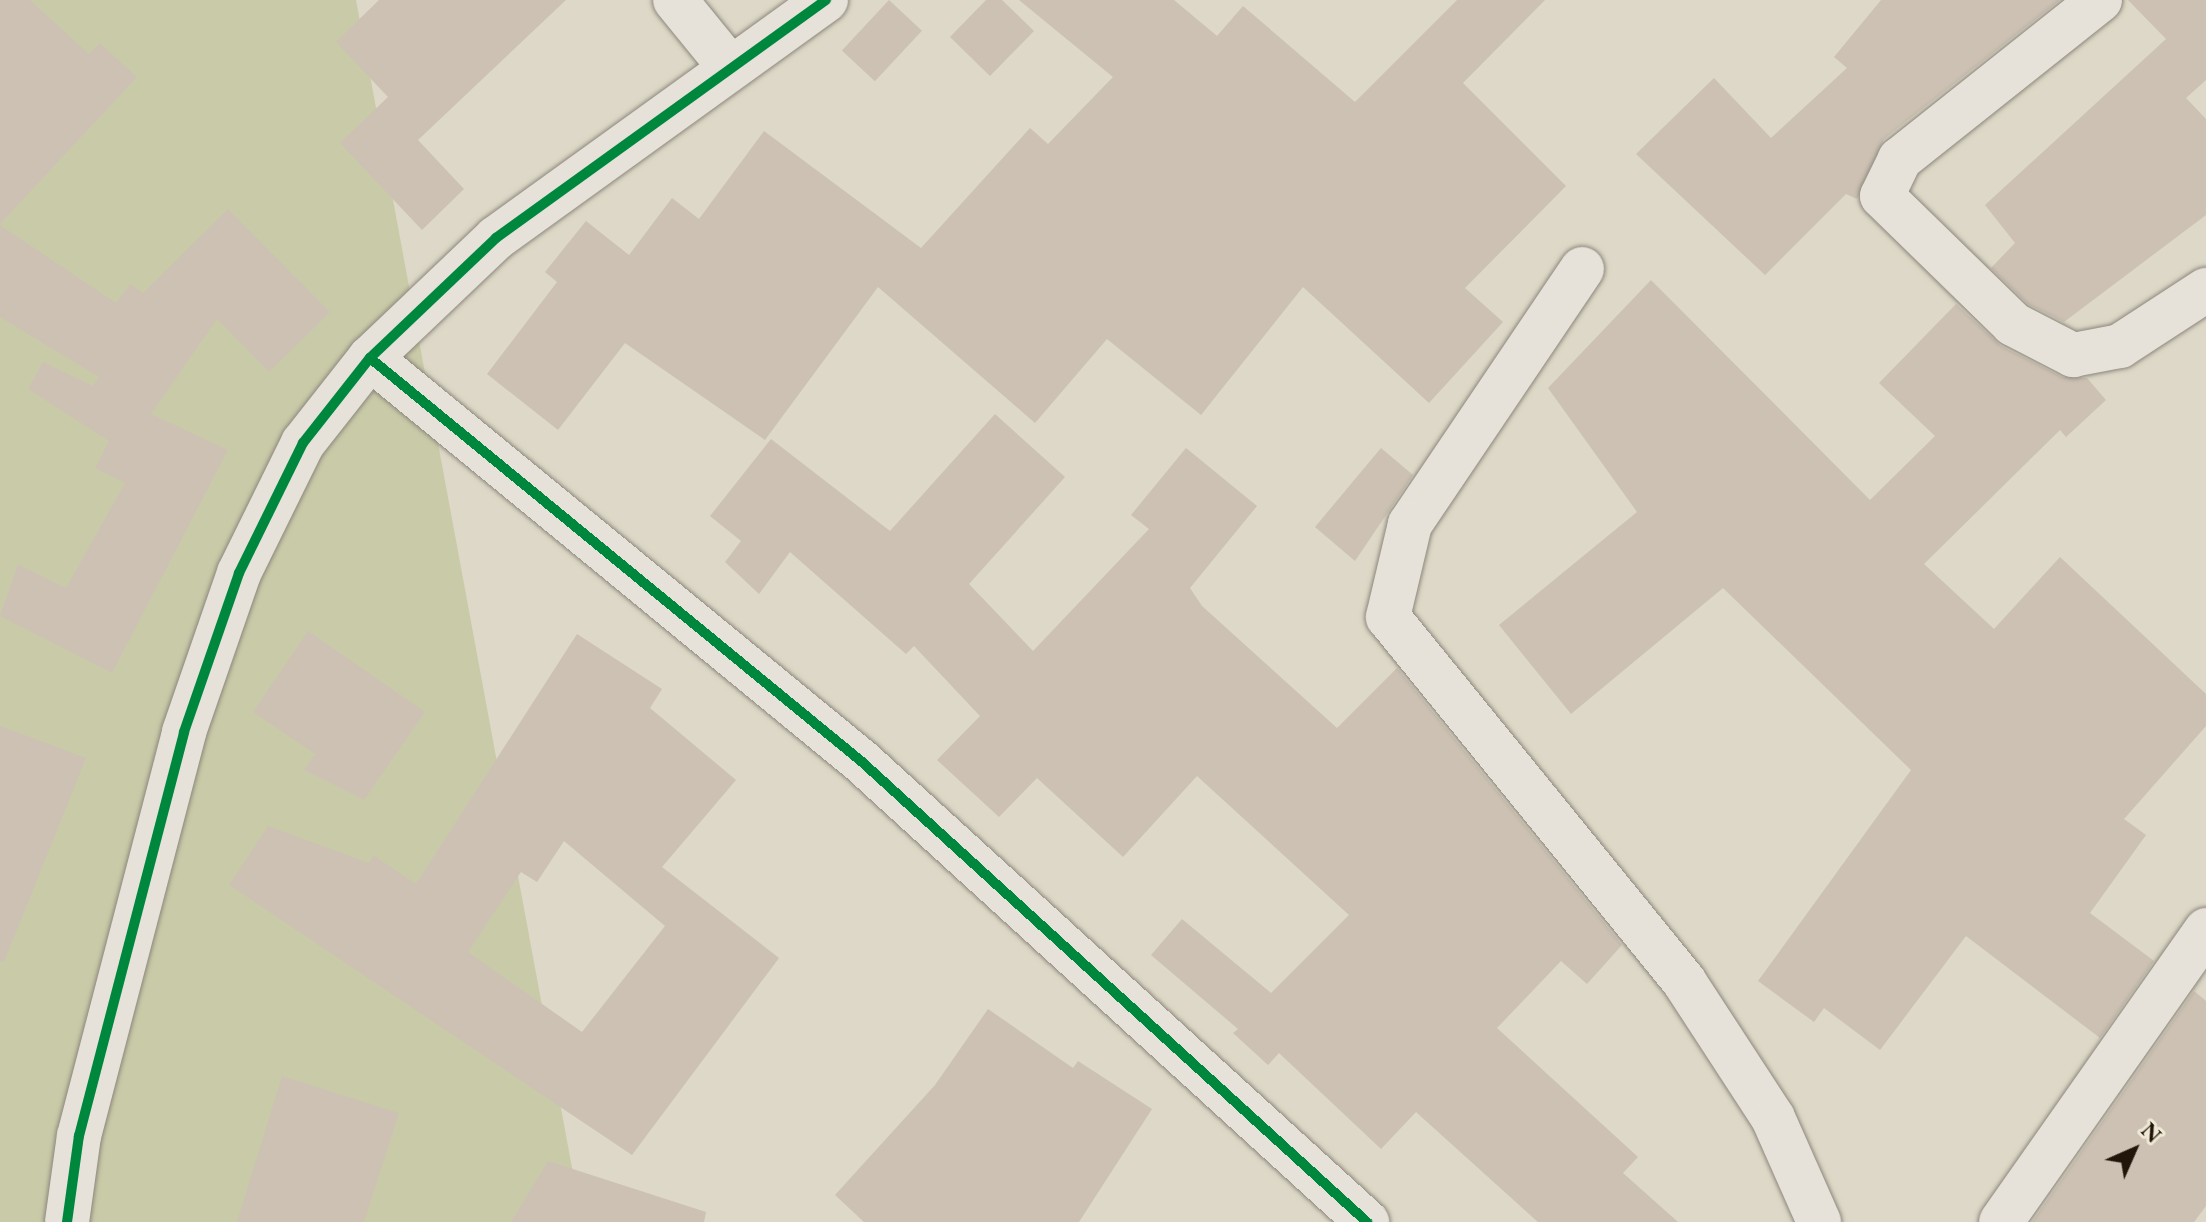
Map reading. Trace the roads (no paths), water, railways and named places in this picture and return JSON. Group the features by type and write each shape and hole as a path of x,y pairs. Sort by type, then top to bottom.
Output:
{"street":[{"path":"675,0 728,65"},
{"path":"67,1222 79,1136 184,732 229,602 303,443 370,358 496,238 728,65 826,0"},
{"path":"2100,0 1900,159 1882,196 2013,324 2073,355 2120,346 2206,290"},
{"path":"1582,269 1410,524 1388,617 1685,983 1773,1118 1819,1222"},
{"path":"370,358 826,731 1367,1222"},
{"path":"2001,1222 2206,930"}]}
